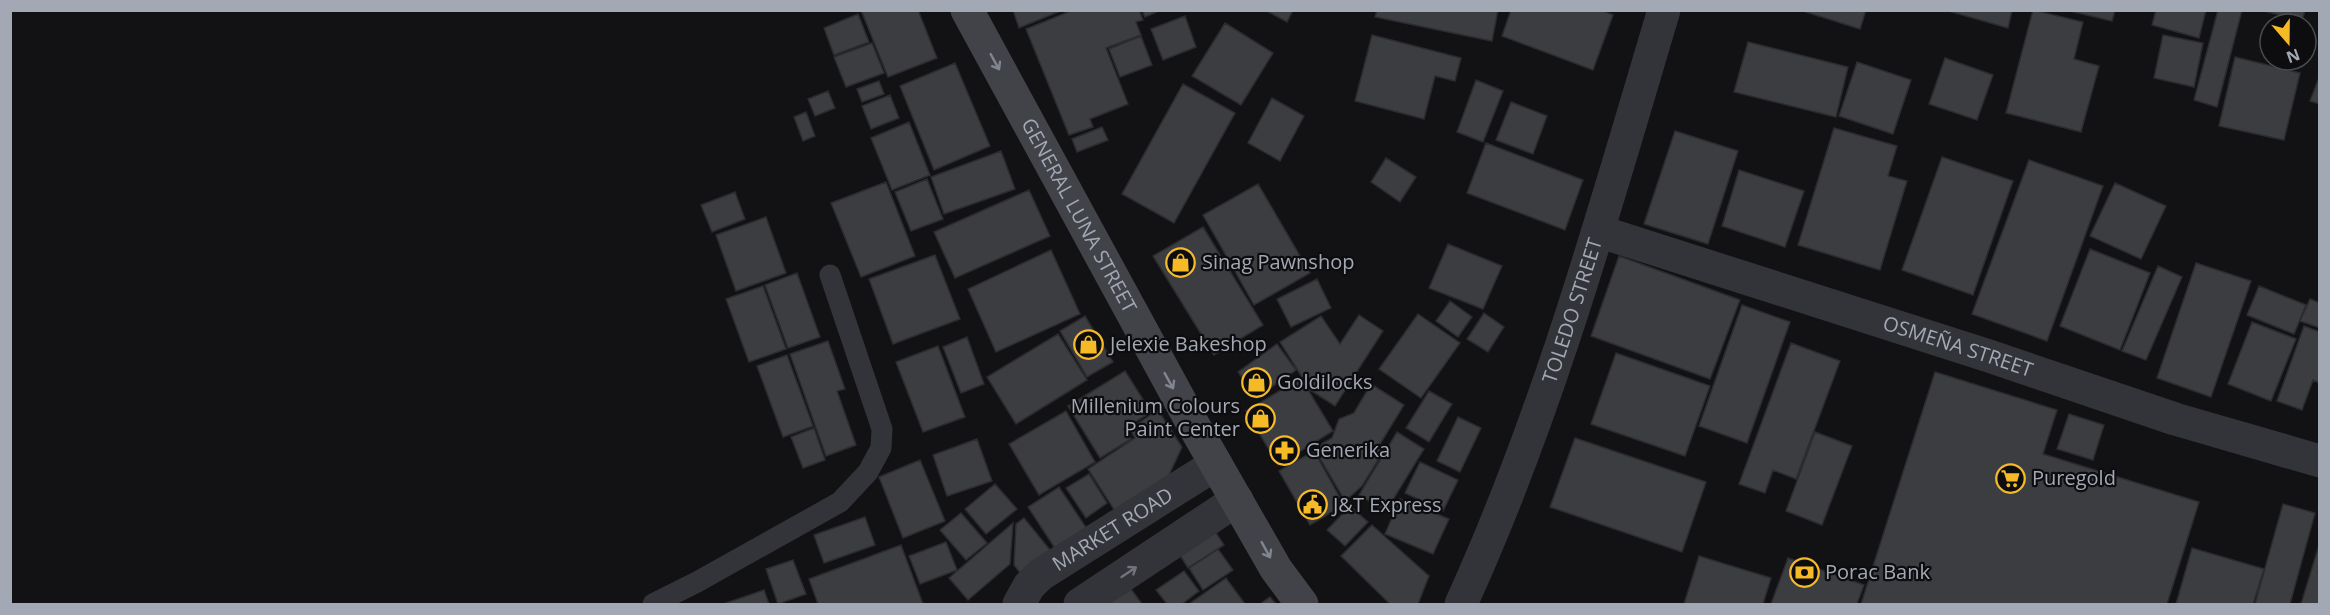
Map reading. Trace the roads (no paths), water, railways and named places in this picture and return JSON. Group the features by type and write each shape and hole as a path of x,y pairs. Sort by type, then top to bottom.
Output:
{"main road":[{"name":"GENERAL LUNA STREET","path":"967,10 1184,408 1276,568 1302,604"}],"street":[{"name":"TOLEDO STREET","path":"1461,604 1519,467 1598,231 1664,10"},
{"name":"OSMEÑA STREET","path":"1598,231 1989,356 2175,419 2319,461"},
{"name":"MARKET ROAD","path":"1019,604 1029,586 1040,575 1216,464"},
{"path":"1080,604 1237,500"}],"lane":[{"path":"653,604 840,502 868,472 881,448 882,429 830,275"}],"place":[{"name":"Sinag Pawnshop","path":"1181,262"},
{"name":"Jelexie Bakeshop","path":"1089,344"},
{"name":"Goldilocks","path":"1256,382"},
{"name":"Millenium Colours Paint Center","path":"1261,418"},
{"name":"Generika","path":"1285,450"},
{"name":"Puregold","path":"2011,478"},
{"name":"J&T Express","path":"1312,505"},
{"name":"Porac Bank","path":"1804,572"}]}
